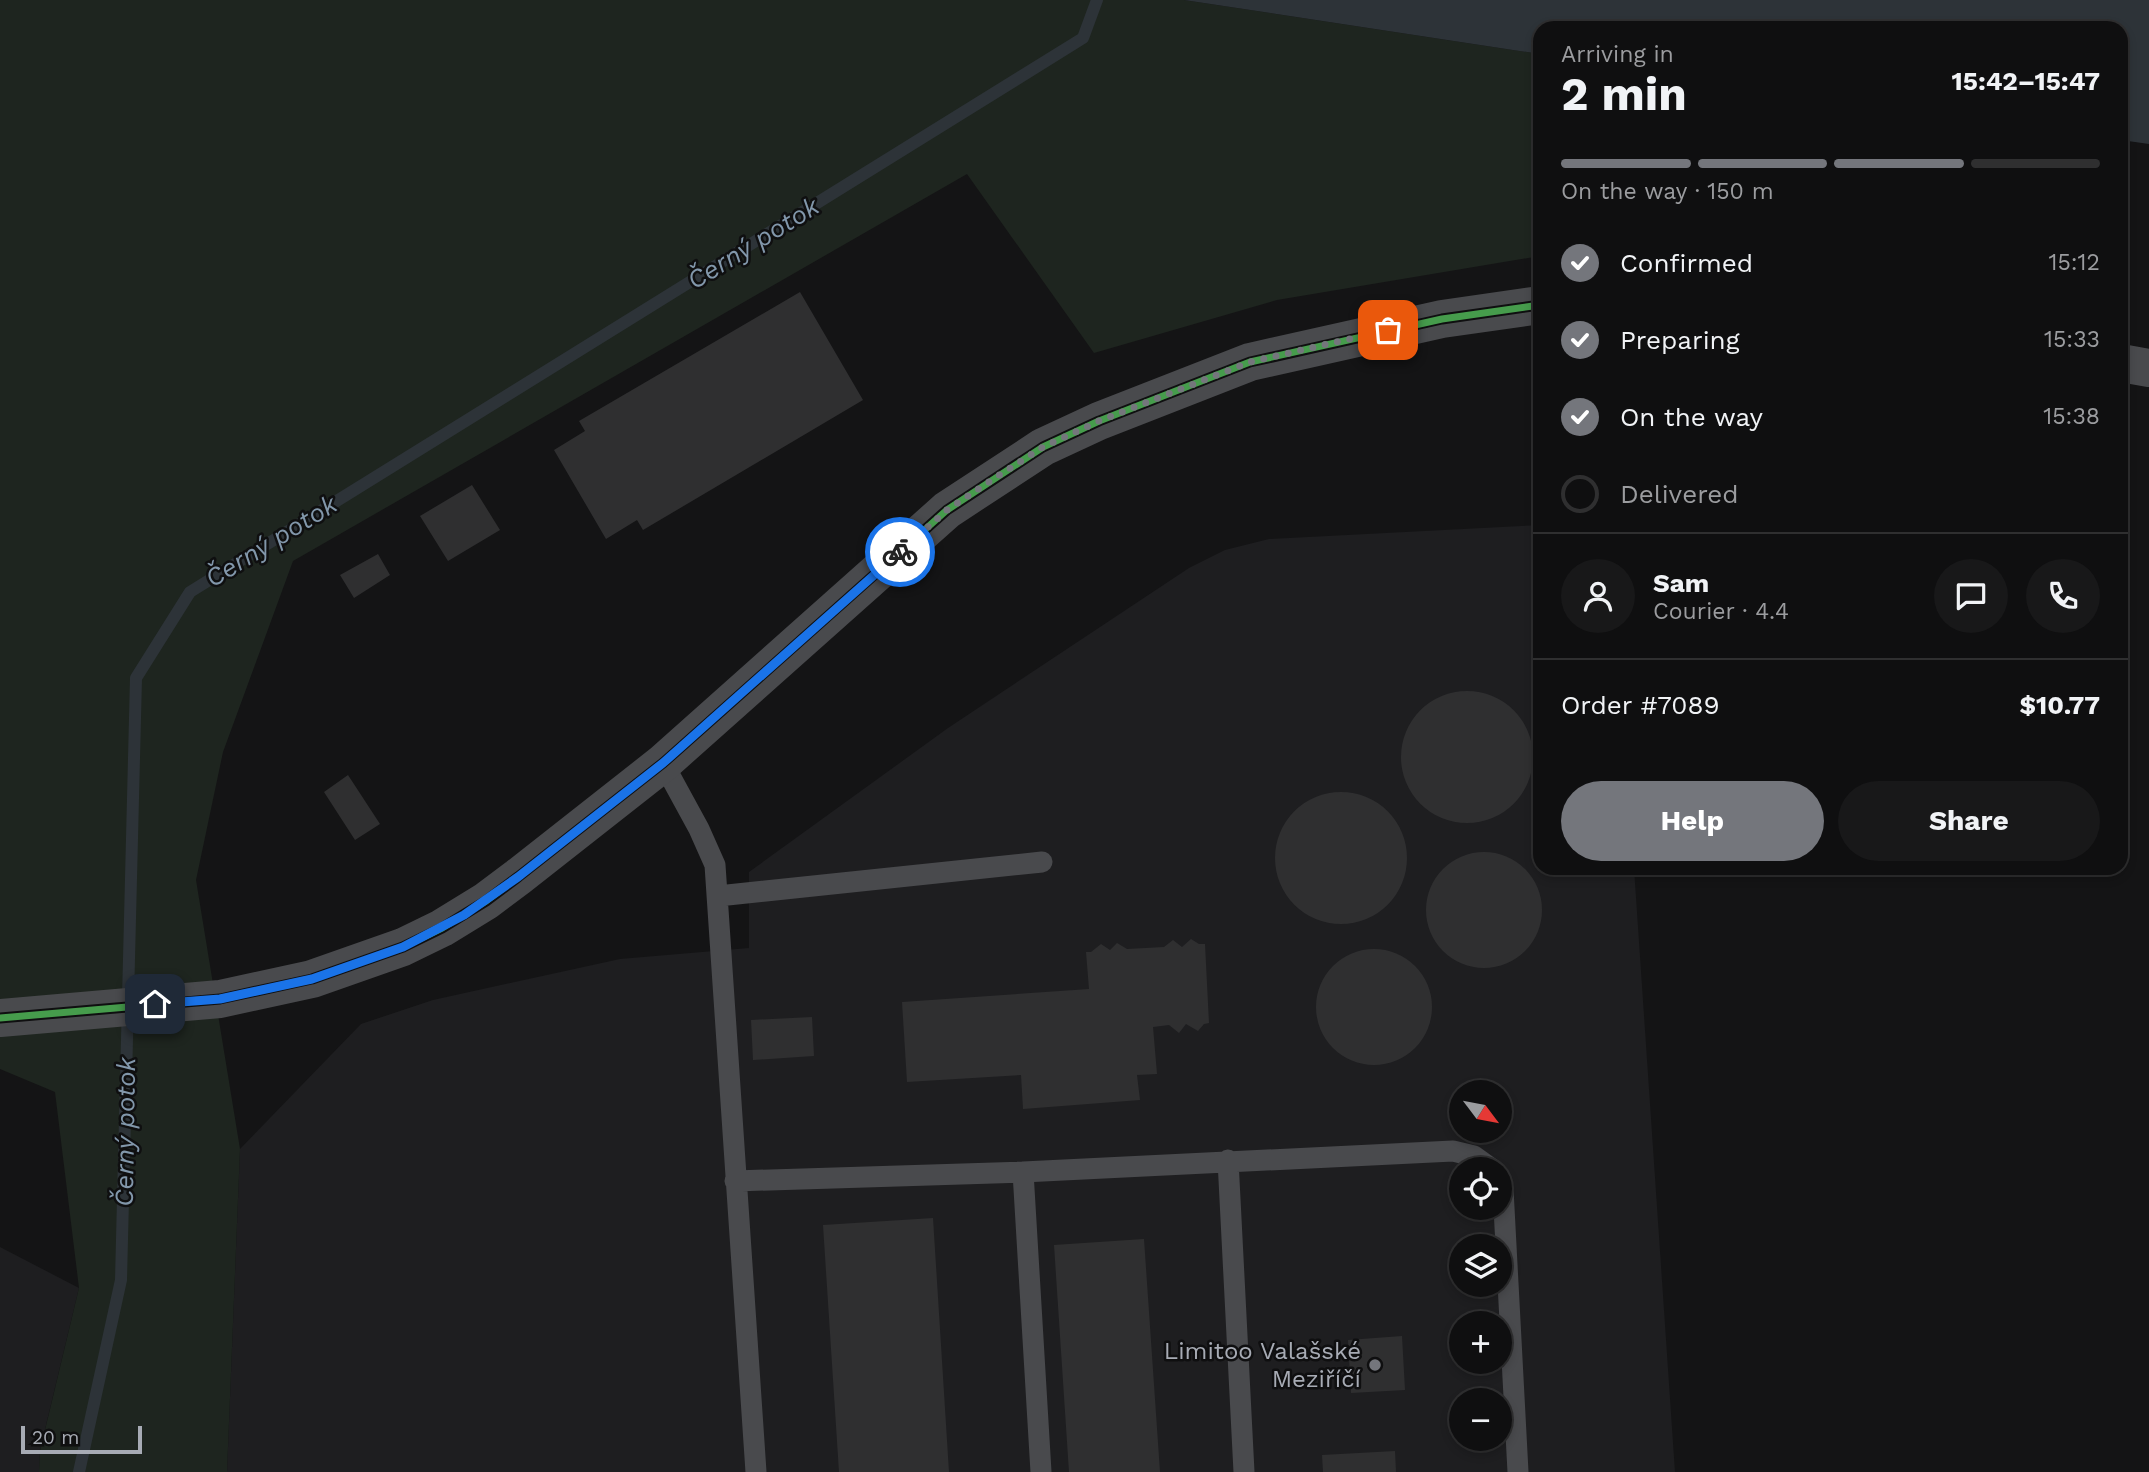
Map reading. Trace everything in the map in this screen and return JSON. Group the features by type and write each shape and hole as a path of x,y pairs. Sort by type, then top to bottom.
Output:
{"street":[{"path":"0,1018 220,999 312,979 413,942 486,901 663,763 947,510 1043,447 1099,421 1250,362 1442,319 1533,306"},
{"path":"2128,364 2149,368"}],"lane":[{"path":"663,763 715,865 756,1472"},
{"path":"718,896 1042,862"},
{"path":"735,1181 1023,1172 1453,1151 1475,1157"},
{"path":"1228,1160 1244,1472"},
{"path":"1023,1172 1041,1472"},
{"path":"1505,1220 1518,1472"}],"shaded area":[{"path":"0,0 1184,0 1533,53 1533,257 1277,300 1094,353 967,174 293,561 223,752 196,880 240,1149 227,1472 39,1472 40,1451 79,1288 55,1092 0,1069"},
{"path":"1184,0 2149,0 2149,144 2128,141 2128,21 1533,21 1533,53"},
{"path":"1533,525 1533,875 1634,875 1675,1472 227,1472 240,1149 361,1024 433,1000 620,959 749,948 749,872 948,728 1189,568 1225,550 1269,539"},
{"path":"0,1247 79,1288 40,1450 39,1472 0,1472"}],"building":[{"path":"800,292 863,400 643,530 637,520 606,539 554,450 585,431 579,421"},
{"path":"472,485 500,530 448,561 420,516"},
{"path":"378,554 390,575 354,598 340,575"},
{"path":"1467,691 1492,696 1514,710 1528,732 1533,757 1528,782 1514,804 1492,818 1467,823 1442,818 1420,804 1406,782 1401,757 1406,732 1420,710 1442,696"},
{"path":"348,775 380,824 355,840 324,792"},
{"path":"1341,792 1366,797 1388,811 1402,833 1407,858 1402,883 1388,905 1366,919 1341,924 1316,919 1294,905 1280,883 1275,858 1280,833 1294,811 1316,797"},
{"path":"1484,852 1506,856 1525,869 1538,888 1542,910 1538,932 1525,951 1506,964 1484,968 1462,964 1443,951 1430,932 1426,910 1430,888 1443,869 1462,856"},
{"path":"1191,939 1205,944 1209,1023 1204,1024 1198,1031 1186,1024 1179,1033 1169,1025 1153,1027 1157,1074 1137,1075 1140,1100 1023,1109 1021,1075 907,1082 902,1002 1089,989 1086,952 1091,952 1101,944 1110,950 1117,943 1127,949 1164,947 1173,940 1182,947"},
{"path":"1374,949 1396,953 1415,966 1428,985 1432,1007 1428,1029 1415,1048 1396,1061 1374,1065 1352,1061 1333,1048 1320,1029 1316,1007 1320,985 1333,966 1352,953"},
{"path":"812,1017 814,1056 753,1060 751,1020"},
{"path":"933,1218 949,1472 839,1472 823,1225"},
{"path":"1144,1239 1160,1472 1069,1472 1054,1245"},
{"path":"1402,1336 1405,1390 1351,1393 1348,1340"},
{"path":"1395,1451 1396,1472 1323,1472 1322,1455"}],"waterway":[{"name":"Černý potok","path":"79,1472 121,1280 136,678 190,592 1083,38 1097,0"}],"cycle path":[{"path":"0,1018 220,999 312,979 403,947 442,928 518,877 663,763 947,510 1043,447 1099,421 1250,362 1442,319 1533,306"}],"way so far":[{"path":"900,552 947,510 998,476 1043,447 1099,421 1250,362 1388,330"}],"place":[{"name":"Limitoo Valašské Meziříčí","path":"1375,1365"}],"route":[{"path":"155,1004 220,999 312,979 403,947 464,915 518,877 663,763 900,552"}]}
